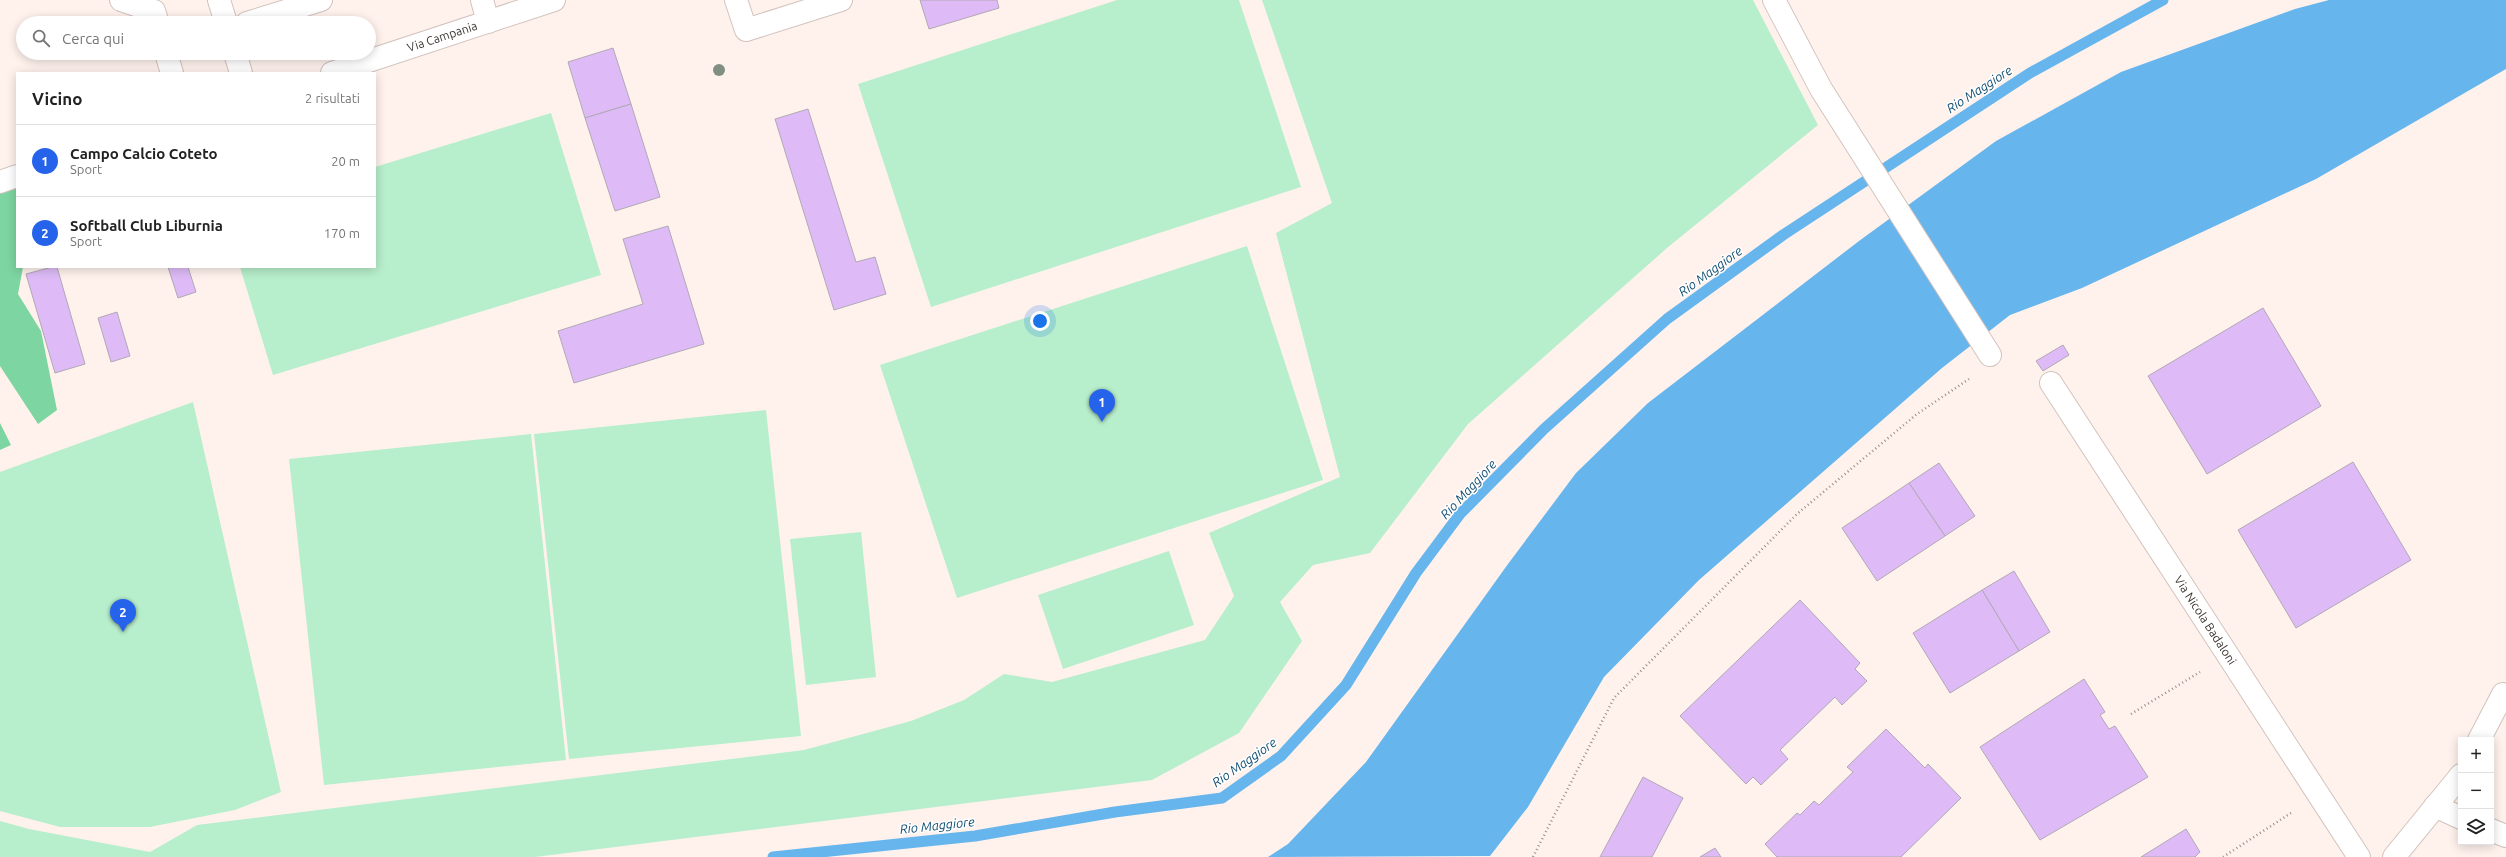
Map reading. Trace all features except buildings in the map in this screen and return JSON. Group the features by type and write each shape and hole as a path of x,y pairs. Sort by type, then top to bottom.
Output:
{"street":[{"path":"121,0 154,12 155,16"},
{"path":"219,0 224,16"},
{"path":"270,16 321,0"},
{"path":"482,0 488,22"},
{"name":"Via Campania","path":"376,59 554,0"},
{"path":"736,0 746,30 841,0"},
{"path":"1774,0 1821,89 1990,355"},
{"path":"168,60 172,72"},
{"path":"237,60 241,72"},
{"name":"Via Campania","path":"335,72 372,60"},
{"path":"0,182 16,176"},
{"name":"Via Nicola Badaloni","path":"2051,383 2359,857"},
{"path":"2481,737 2503,694"},
{"path":"2394,857 2458,779"},
{"path":"2435,806 2458,817"},
{"path":"2494,831 2506,836"}],"path":[{"path":"1533,857 1614,698 1797,514 1916,414 1952,391"},
{"path":"2131,714 2200,672"},
{"path":"2223,857 2291,813"}],"green space":[{"path":"1117,0 1239,0 1301,187 931,307 858,84"},
{"path":"1262,0 1753,0 1818,125 1667,248 1468,424 1370,553 1313,565 1280,602 1302,641 1239,733 1152,780 535,857 0,857 0,821 29,829 150,852 197,825 804,750 911,721 964,700 1004,674 1052,682 1205,640 1234,596 1209,533 1340,477 1276,233 1332,203"},
{"path":"551,113 601,275 273,375 240,268 376,268 376,167"},
{"path":"8,188 16,189 16,268 23,268 18,294 41,331 57,410 38,424 0,366 0,193"},
{"path":"1247,246 1323,480 957,598 880,365"},
{"path":"193,402 281,792 235,810 150,827 60,827 0,811 0,472"},
{"path":"766,410 801,736 569,759 534,434"},
{"path":"0,423 11,445 0,450"},
{"path":"531,434 566,760 324,785 289,459"},
{"path":"861,532 876,677 806,685 790,539"},
{"path":"1169,551 1194,625 1063,669 1038,595"}],"water":[{"path":"2329,0 2506,0 2506,69 2316,179 2082,288 2010,315 1942,368 1699,580 1604,677 1528,807 1490,856 1268,857 1288,844 1366,762 1508,564 1576,473 1648,403 1859,241 1996,141 2121,72 2295,9"}],"waterway":[{"name":"Rio Maggiore","path":"773,857 975,836 1115,812 1222,798 1281,756 1346,685 1416,573 1460,514 1544,429 1667,319 1783,235 2030,73 2163,0"}],"place":[{"name":"Campo Calcio Coteto","path":"1102,422"},
{"name":"Softball Club Liburnia","path":"123,632"}]}
